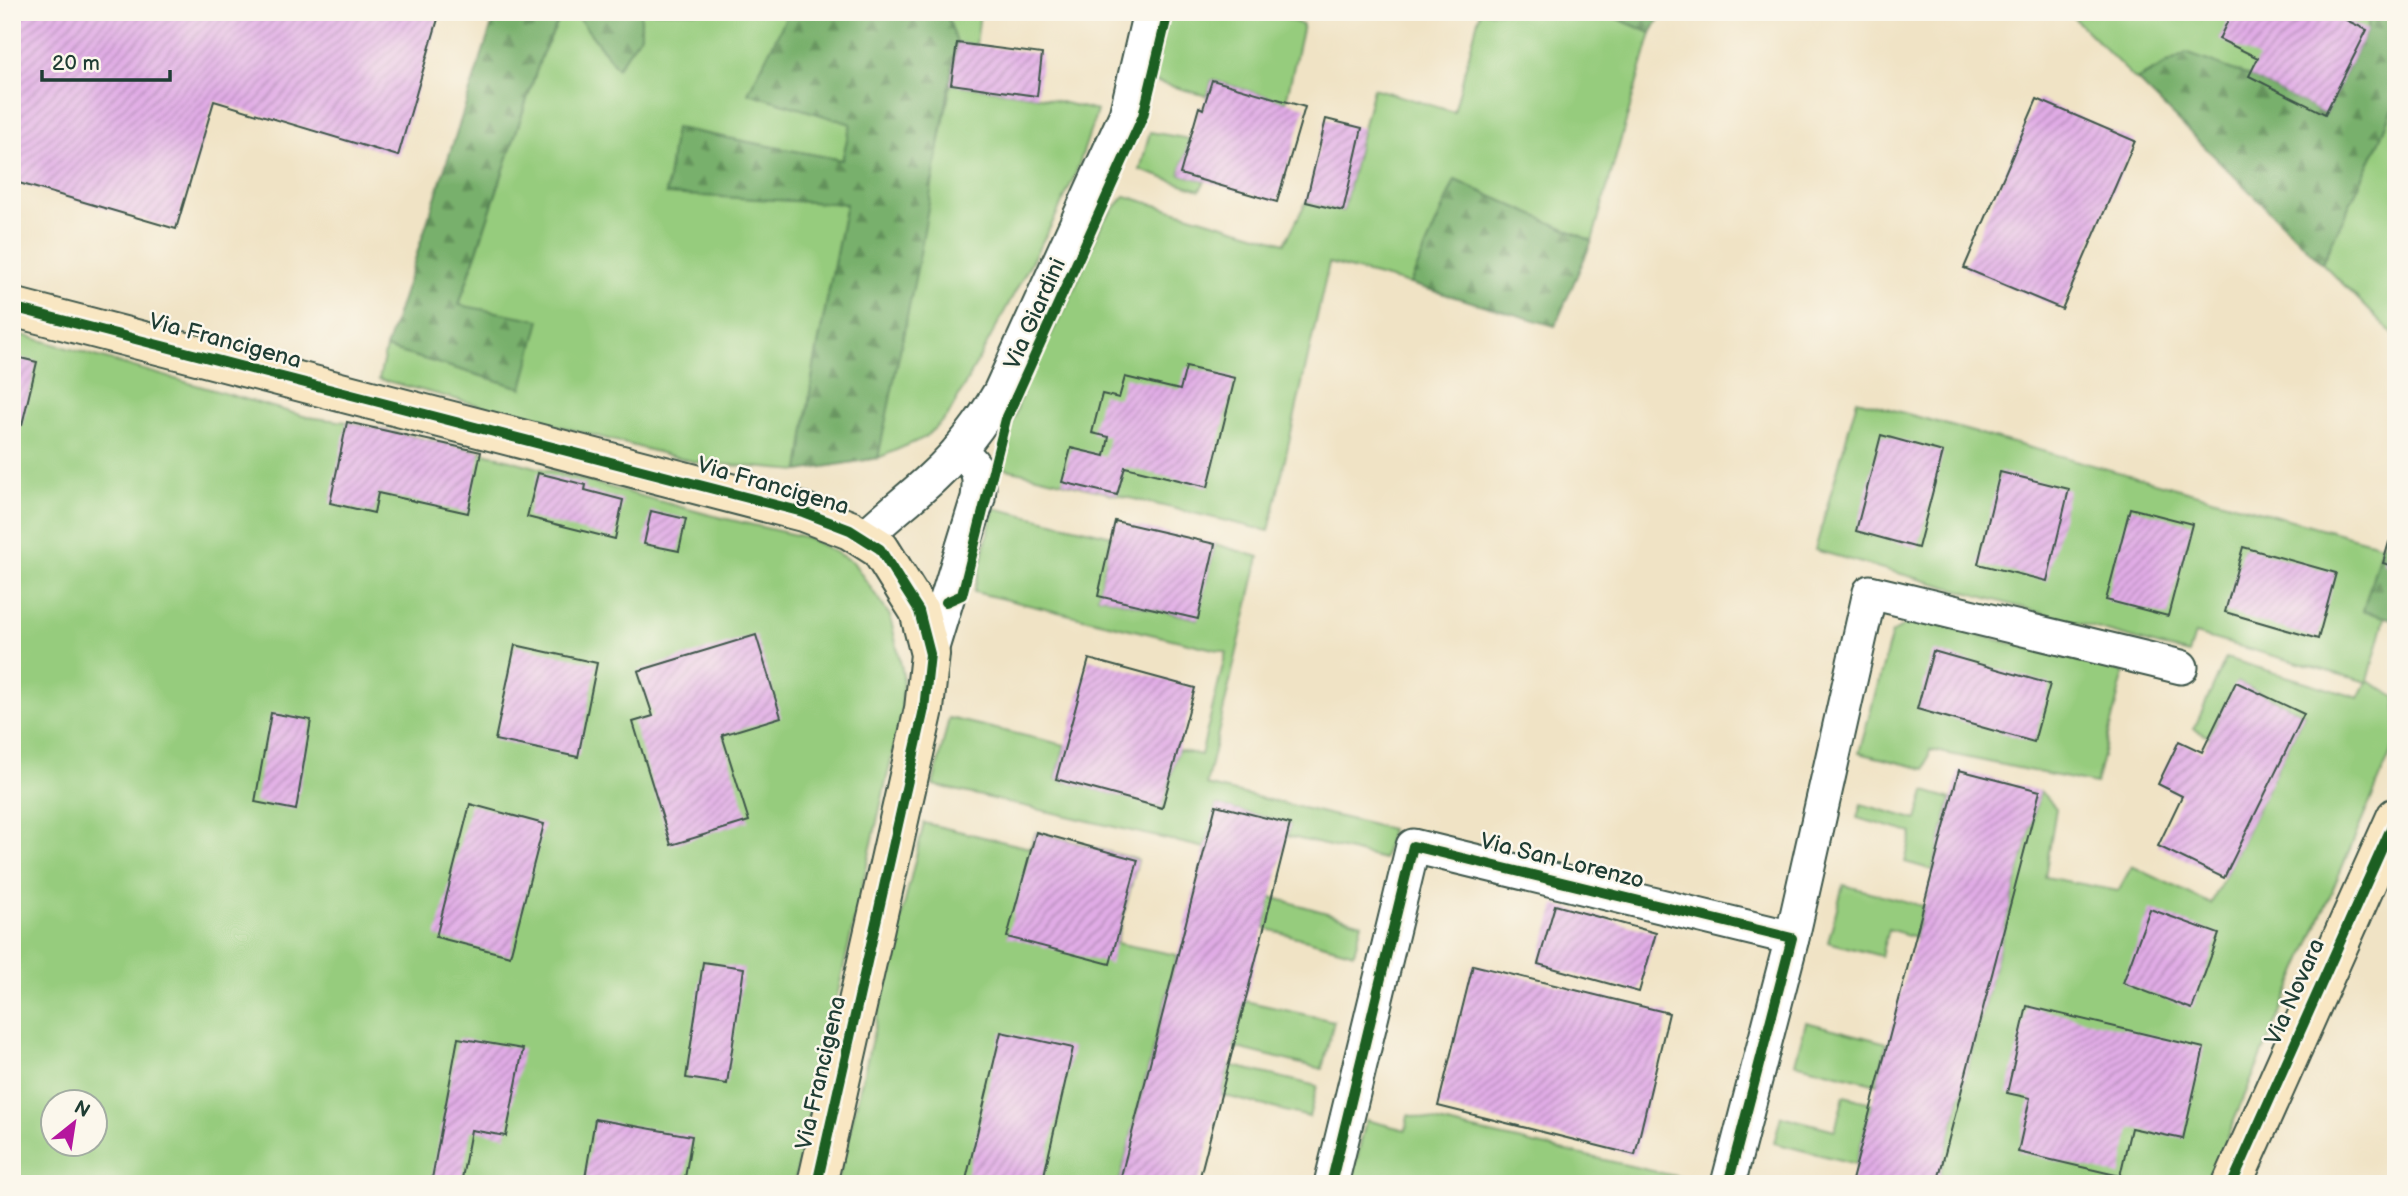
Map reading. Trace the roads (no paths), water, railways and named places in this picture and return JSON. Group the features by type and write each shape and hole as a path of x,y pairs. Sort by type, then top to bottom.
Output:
{"street":[{"name":"Via Giardini","path":"864,538 932,479 984,420 1000,392 1056,265 1102,173 1126,115 1150,12"},
{"name":"Via Francigena","path":"12,307 803,512 850,530 880,549 919,611 930,654 925,709 817,1184"},
{"path":"930,654 978,499 980,479 975,464 959,450"},
{"path":"1728,1184 1792,938 1870,592 2181,667"},
{"name":"Via Novara","path":"2232,1184 2396,817"},
{"name":"Via San Lorenzo","path":"1331,1184 1413,846 1792,938"}]}
